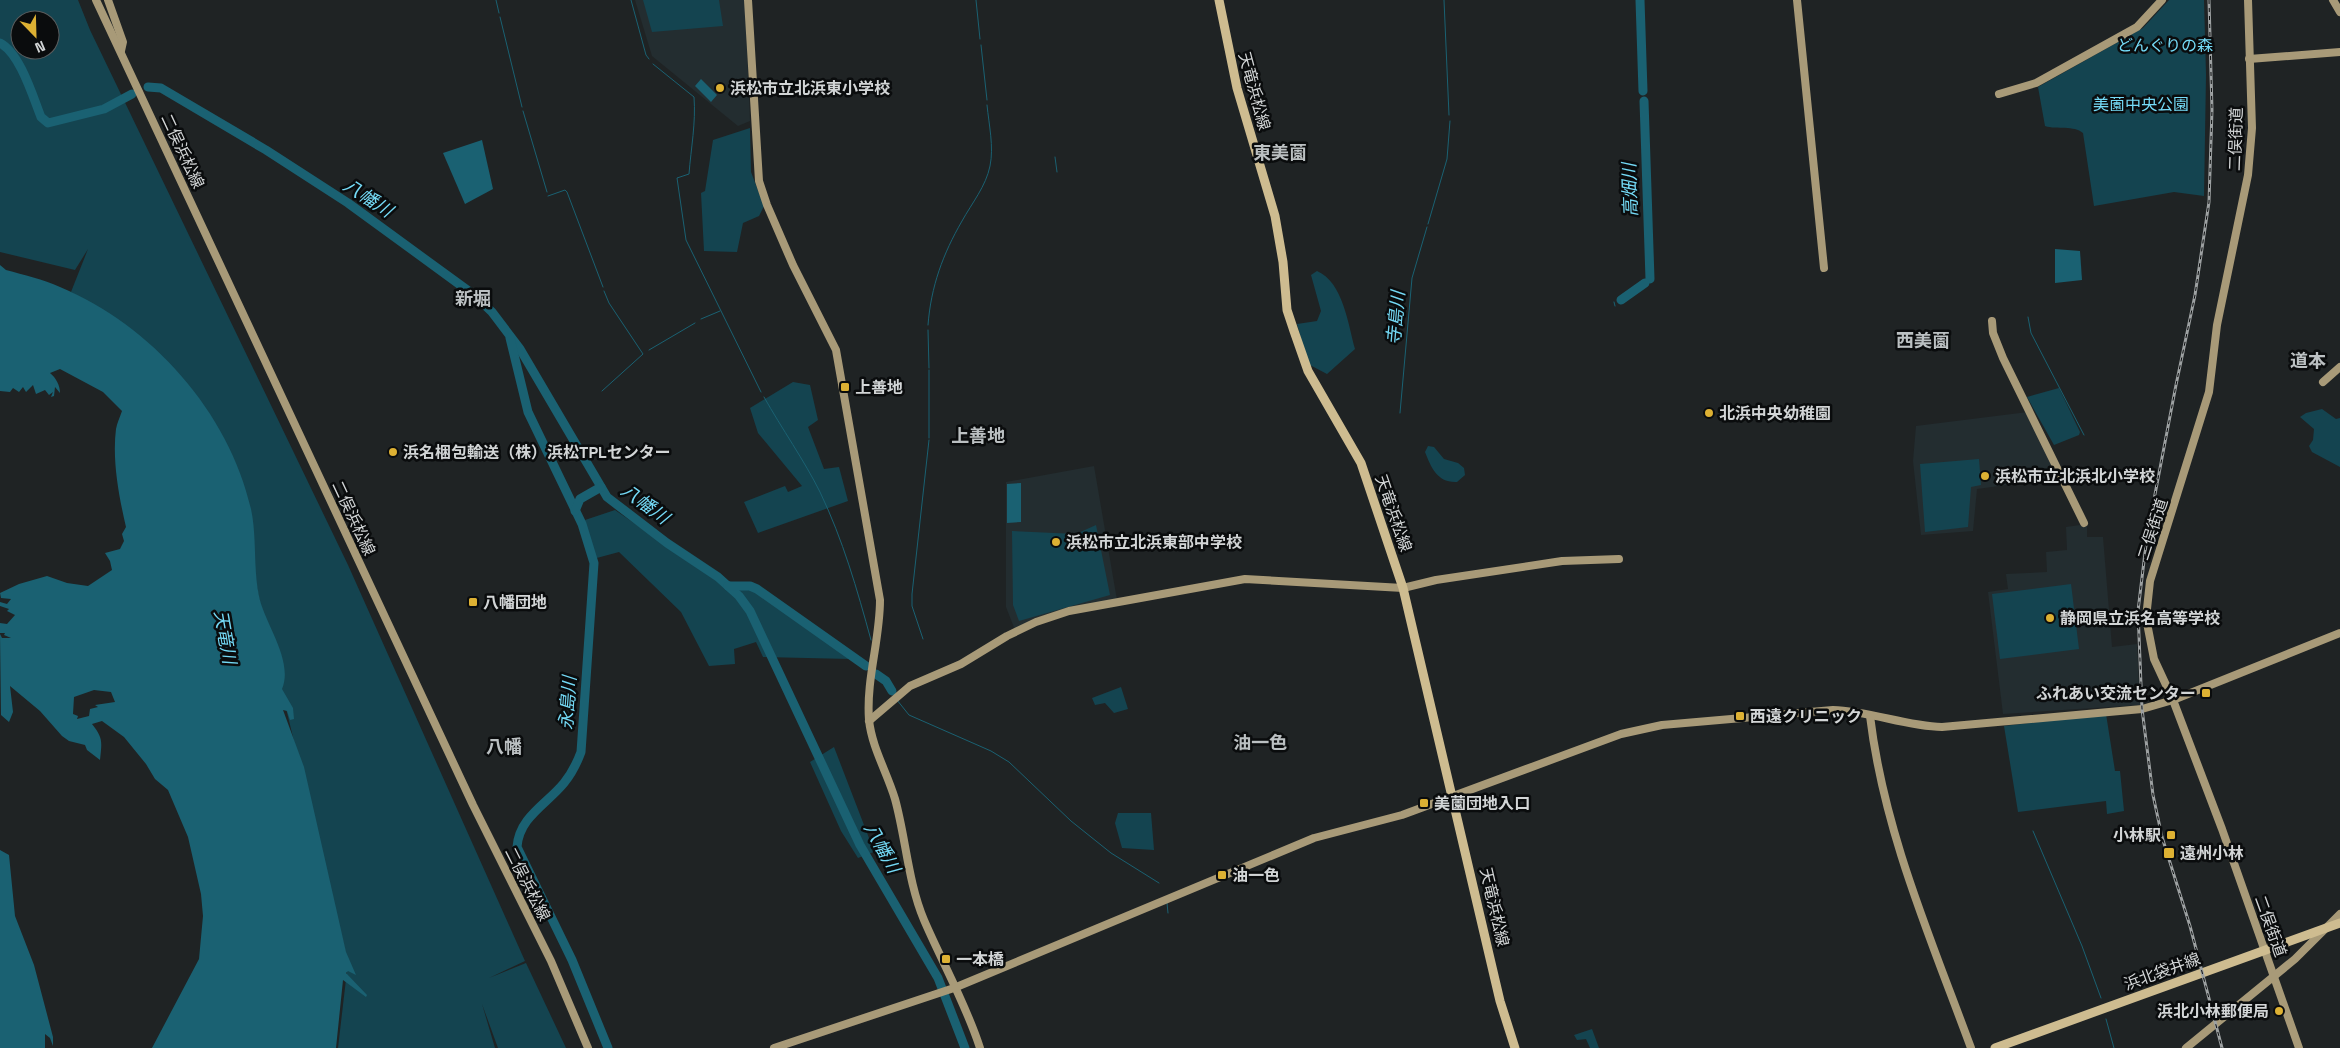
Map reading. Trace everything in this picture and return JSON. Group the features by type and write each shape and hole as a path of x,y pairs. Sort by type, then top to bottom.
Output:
{"main road":[{"name":"天竜浜松線","path":"1219,0 1237,88 1275,216 1283,262 1288,310 1294,331 1308,371 1361,463 1404,588 1500,1001 1515,1048"},
{"name":"浜北袋井線","path":"1995,1048 2340,922"}],"street":[{"name":"二俣浜松線","path":"96,0 469,797 548,953 588,1048"},
{"path":"108,0 123,42 121,51"},
{"path":"748,0 759,181 793,265 836,350 880,600 878,642 869,700 873,740 894,798 912,882 923,919 951,988 980,1048"},
{"path":"1797,0 1824,268"},
{"path":"1999,94 2036,83 2129,32 2148,18 2162,0"},
{"name":"二俣街道","path":"2248,0 2252,153 2217,325 2209,392 2150,580 2146,618 2148,637 2154,659 2172,700 2265,949 2299,1048"},
{"path":"2333,0 2340,12"},
{"path":"2249,59 2340,52"},
{"path":"1992,321 1993,333 2003,358 2084,523"},
{"path":"2323,382 2340,367"},
{"path":"870,721 910,686 961,664 1007,636 1036,622 1069,612 1245,579 1404,588 1436,580 1562,561 1619,559"},
{"path":"774,1048 951,988 1314,838 1388,819 1620,734 1647,727 1827,711 1845,711 1919,726 1957,726 2142,709 2172,700 2340,634"},
{"path":"1870,716 1879,779 1896,842 1971,1048"},
{"path":"2186,1048 2274,976 2330,926 2340,914"}],"shaded area":[{"name":"浜松市立北浜東小学校","path":"635,0 745,0 750,121 738,126 652,56"},
{"name":"浜松市立北浜北小学校","path":"2028,412 2059,473 2051,479 1977,489 1973,531 1921,535 1913,461 1916,426"},
{"name":"浜松市立北浜東部中学校","path":"1094,466 1117,600 1015,630 1006,607 1006,482"},
{"name":"静岡県立浜名高等学校","path":"2087,524 2087,537 2103,537 2112,647 2137,644 2140,705 2003,714 1988,592 2008,589 2006,574 2047,572 2046,552 2067,550 2066,527"}],"green space":[{"path":"0,0 78,0 90,30 348,565 525,961 489,978 526,963 566,1048 498,1048 482,1004 495,1048 338,1048 348,962 259,598 234,460 119,321 71,292 88,249 75,270 0,252"},
{"path":"643,0 719,0 723,26 652,32"},
{"name":"美薗中央公園","path":"2169,0 2204,0 2206,75 2204,196 2174,192 2094,206 2083,133 2070,128 2045,126 2038,87 2143,28"},
{"path":"750,128 751,172 764,206 759,216 743,223 737,252 704,251 701,193 705,191 713,140"},
{"path":"1317,271 1326,276 1339,294 1347,316 1355,349 1327,374 1308,364 1297,324 1317,321 1321,311 1311,275"},
{"path":"793,382 810,385 818,420 808,427 824,469 839,467 848,501 758,533 744,502 785,486 788,492 802,486 758,433 750,408"},
{"path":"2059,388 2080,432 2079,435 2054,445 2027,397"},
{"path":"2322,409 2336,419 2340,418 2340,467 2312,452 2309,446 2313,440 2314,429 2300,417 2306,413"},
{"path":"1428,446 1434,447 1444,459 1458,463 1464,468 1465,475 1457,482 1450,482 1440,477 1432,468 1425,452"},
{"path":"1979,459 1981,485 1971,487 1968,527 1925,532 1920,464"},
{"path":"615,510 709,575 754,589 851,659 763,657 756,642 734,649 735,664 709,666 681,612 619,552 593,559 585,520"},
{"path":"1096,525 1110,595 1019,621 1013,605 1012,531 1076,534"},
{"path":"2071,584 2079,649 2000,659 1992,594"},
{"path":"1121,687 1128,709 1114,713 1105,703 1095,705 1092,698"},
{"path":"2106,714 2115,771 2120,771 2124,811 2107,814 2106,801 2018,812 2004,726"},
{"path":"834,747 869,838 877,836 884,848 858,858 841,831 810,762"},
{"path":"1118,813 1151,813 1154,850 1122,848 1115,823"},
{"path":"1592,1029 1599,1048 1590,1048 1586,1039 1577,1040 1574,1035"}],"water":[{"path":"701,79 717,95 711,102 695,86"},
{"path":"482,140 493,189 465,204 443,153"},
{"path":"2055,249 2080,251 2082,280 2055,283"},
{"name":"天竜川","path":"0,265 6,270 40,279 60,287 93,303 125,324 155,348 181,376 205,406 225,439 240,473 251,509 259,596 281,654 285,678 282,689 293,708 294,719 290,720 287,711 283,710 304,767 346,952 356,975 348,971 346,973 367,995 366,997 343,980 336,1048 152,1048 199,959 203,916 201,894 188,837 168,790 155,779 146,764 124,737 102,721 92,724 101,740 100,760 87,750 85,745 69,741 62,736 40,711 10,686 13,712 9,722 1,715 0,634 2,638 11,638 4,635 5,633 0,633 0,623 7,624 15,615 7,611 9,609 0,606 0,602 7,604 11,599 1,598 0,593 19,584 47,576 67,583 88,586 112,570 110,561 105,553 120,549 124,541 122,534 126,527 119,491 115,453 116,429 122,411 103,392 60,369 50,373 60,390 60,393 55,387 54,396 51,397 53,392 49,395 45,390 36,394 33,385 26,392 23,387 19,392 13,388 10,392 0,391","holes":["94,690 111,692 115,702 95,705 98,707 90,709 89,716 77,719 78,716 73,714 74,697"]},
{"path":"1021,483 1021,522 1007,523 1007,484"},
{"path":"0,850 9,855 15,916 34,965 53,1037 53,1046 50,1038 45,1034 45,1048 0,1048"}],"waterway":[{"path":"496,0 499,13"},
{"path":"631,0 646,55 649,59"},
{"path":"976,0 980,39"},
{"name":"寺島川","path":"1444,0 1449,115"},
{"name":"高畑川","path":"1640,0 1643,91"},
{"path":"500,17 522,107"},
{"name":"八幡川","path":"0,43 14,56 30,87 41,117 48,123 104,109 132,94"},
{"path":"981,45 987,100"},
{"path":"653,64 694,97 694,126 689,174 677,178 686,240 761,392"},
{"name":"八幡川","path":"148,87 161,88 266,150 348,203 474,295 492,312 520,349 607,497 667,543 718,577 739,596 750,611 860,845 938,978 965,1048"},
{"name":"高畑川","path":"1644,101 1650,279"},
{"path":"928,325 935,284 944,258 955,233 982,187 990,166 992,151 987,105"},
{"path":"523,111 547,192"},
{"name":"寺島川","path":"1428,224 1447,159 1450,121"},
{"path":"1055,157 1057,172"},
{"path":"548,196 565,190 567,192 603,287"},
{"name":"寺島川","path":"1400,413 1412,278 1427,227"},
{"name":"高畑川","path":"1621,300 1645,283"},
{"path":"602,391 643,354 609,303 604,291"},
{"name":"高畑川","path":"1614,302 1615,306"},
{"path":"701,319 720,311"},
{"path":"2028,317 2031,333 2084,435"},
{"path":"649,350 695,323"},
{"path":"928,330 929,368"},
{"name":"永島川","path":"510,338 528,412 582,524 594,563 581,752 574,768 564,783 528,819 519,836 517,847 572,960 608,1048"},
{"path":"929,370 929,438"},
{"path":"764,397 807,468 836,528 871,640"},
{"path":"923,639 912,606 912,594 929,440"},
{"path":"575,511 580,499 601,487"},
{"path":"728,586 750,586 757,589 866,666"},
{"path":"876,674 886,681 892,691"},
{"path":"897,700 909,715 991,751 1009,762 1071,821 1111,853 1159,883"},
{"path":"2033,831 2082,946 2101,998"},
{"path":"1167,903 1168,913"},
{"path":"2106,1019 2114,1048"}],"railway":[{"path":"2209,0 2212,110 2209,202 2195,295 2147,536 2138,611 2142,709 2153,795 2162,837 2190,926 2222,1048"}],"place":[{"name":"浜松市立北浜東小学校","path":"720,88"},
{"name":"上善地","path":"845,387"},
{"name":"北浜中央幼稚園","path":"1709,413"},
{"name":"浜名梱包輸送（株）浜松TPLセンター","path":"393,452"},
{"name":"浜松市立北浜北小学校","path":"1985,476"},
{"name":"浜松市立北浜東部中学校","path":"1056,542"},
{"name":"八幡団地","path":"473,602"},
{"name":"静岡県立浜名高等学校","path":"2050,618"},
{"name":"ふれあい交流センター","path":"2206,693"},
{"name":"西遠クリニック","path":"1740,716"},
{"name":"美薗団地入口","path":"1424,803"},
{"name":"小林駅","path":"2171,835"},
{"name":"遠州小林","path":"2169,853"},
{"name":"油一色","path":"1222,875"},
{"name":"一本橋","path":"946,959"},
{"name":"浜北小林郵便局","path":"2279,1011"}],"district":[{"name":"東美薗","path":"1280,153"},
{"name":"新堀","path":"473,299"},
{"name":"西美薗","path":"1923,341"},
{"name":"道本","path":"2308,361"},
{"name":"上善地","path":"978,436"},
{"name":"油一色","path":"1260,743"},
{"name":"八幡","path":"504,747"}],"park label":[{"name":"どんぐりの森","path":"2165,45"}]}
